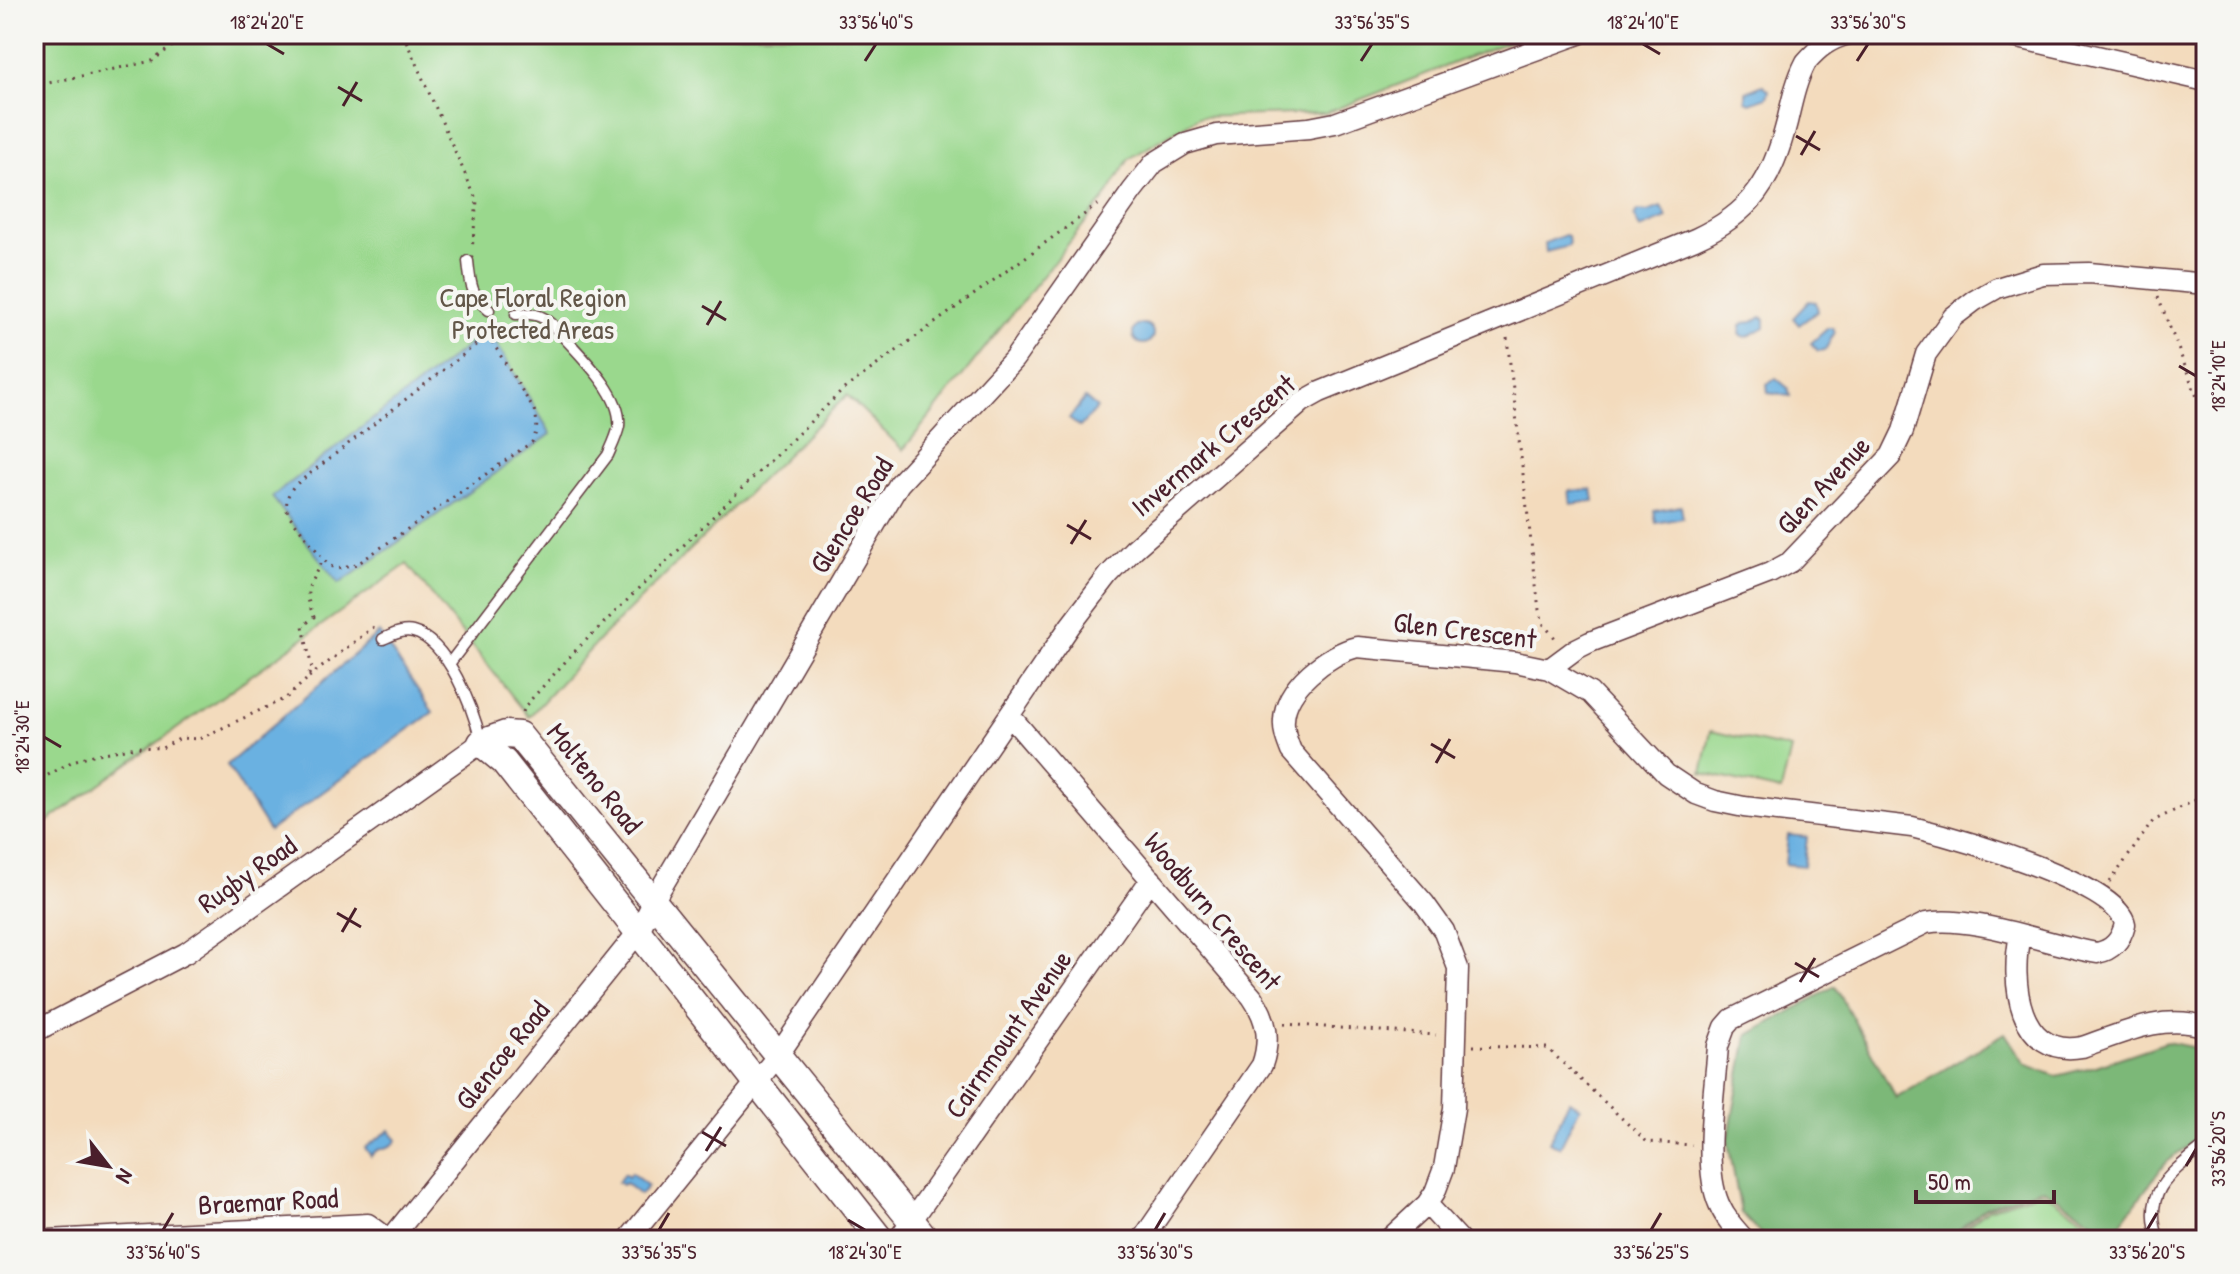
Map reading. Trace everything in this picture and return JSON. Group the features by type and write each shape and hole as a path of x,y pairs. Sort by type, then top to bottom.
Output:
{"street":[{"name":"Glencoe Road","path":"390,1240 639,931 654,900 899,484 1014,359 1154,163 1185,144 1216,135 1335,123 1579,34"},
{"name":"Invermark Crescent","path":"628,1240 779,1054 1070,626 1109,575 1134,549 1277,422 1320,392 1695,239 1738,215 1760,191 1775,162 1806,62 1830,40 1849,34"},
{"path":"2001,34 2206,81"},
{"name":"Glen Avenue","path":"1549,669 1590,642 1770,573 1790,562 1891,456 1903,431 1926,354 1953,317 1974,301 2009,283 2043,274 2089,273 2206,284"},
{"name":"Glen Crescent","path":"1388,1240 1427,1204 1444,1168 1454,1108 1458,968 1444,931 1424,903 1291,751 1285,737 1285,709 1289,700 1313,671 1342,650 1357,647 1515,662 1549,669 1590,693 1666,774 1696,794 1744,807 1912,827 1938,834 2065,877 2101,895 2119,909 2125,924 2118,942 2097,953 2020,935"},
{"name":"Woodburn Crescent","path":"1010,716 1252,997 1264,1018 1267,1033 1262,1065 1142,1240"},
{"name":"Molteno Road","path":"481,743 506,734 519,735 832,1121 912,1234"},
{"path":"481,743 504,762 521,782 881,1240"},
{"name":"Rugby Road","path":"34,1032 186,953 481,743"},
{"path":"521,782 544,765"},
{"path":"573,848 597,830"},
{"name":"Cairnmount Avenue","path":"912,1234 1151,879"},
{"path":"1745,1240 1726,1218 1711,1174 1720,1036 1725,1027 1741,1013 1926,923 1950,920 2020,935 2015,965 2024,1014 2028,1026 2046,1044 2070,1049 2082,1047 2158,1022 2177,1021 2206,1027"},
{"path":"661,959 683,936"},
{"path":"697,1005 723,985"},
{"path":"804,1142 832,1121"},
{"path":"1427,1204 1460,1240"},
{"name":"Braemar Road","path":"48,1240 368,1224 390,1240"},
{"path":"34,1240 41,1240"}],"lane":[{"path":"468,261 475,297 489,310"},
{"path":"449,664 608,455 619,426 612,393 552,324 545,317 529,313 510,316"},
{"path":"383,639 411,631 426,638 449,664 473,709 481,743"},
{"path":"2159,1240 2155,1219 2159,1188 2171,1173 2206,1145"}],"path":[{"path":"34,86 152,61 183,34"},
{"path":"403,34 477,201 474,244 468,261"},
{"path":"514,735 526,705 576,650 844,389 1103,200"},
{"path":"2151,280 2206,420"},
{"path":"488,335 534,410 538,420 537,433 532,442 356,565 337,569 322,558 288,514 285,504 288,493 510,316"},
{"path":"1505,316 1539,610 1544,625 1569,654"},
{"path":"306,680 312,669 303,626 314,617 306,590 322,558"},
{"path":"34,783 88,756 136,747 162,748 181,738 199,739 286,698 372,626 383,629 383,639"},
{"path":"2101,895 2153,821 2206,795"},
{"path":"1277,1023 1438,1035"},
{"path":"1469,1046 1547,1048 1647,1142 1712,1146"}],"green space":[{"name":"Cape Floral Region Protected Areas","path":"34,34 1528,34 1326,113 1199,117 1129,159 1105,198 903,450 847,395 600,639 529,717 407,564 34,831"},
{"path":"1711,731 1791,749 1781,791 1702,773"},
{"path":"1835,986 1896,1098 2005,1033 2025,1064 2056,1076 2167,1042 2206,1050 2206,1133 2166,1162 2113,1234 2042,1188 1986,1207 1947,1240 1766,1240 1741,1213 1728,1142 1747,1036"},
{"path":"2041,1191 2112,1237 2109,1240 1951,1240 1988,1209"}],"water":[{"path":"1763,85 1769,90 1767,97 1750,103 1746,101 1746,92"},
{"path":"1661,207 1667,218 1640,229 1634,217 1637,211 1648,212"},
{"path":"1568,236 1569,246 1546,252 1545,243"},
{"path":"1809,301 1816,302 1818,311 1799,325 1793,318"},
{"path":"1761,317 1765,319 1765,327 1747,337 1740,335 1744,323"},
{"path":"1143,324 1150,327 1153,334 1150,341 1143,344 1136,341 1133,334 1136,327"},
{"path":"1828,328 1833,328 1835,332 1825,350 1818,351 1811,343"},
{"path":"488,330 551,434 339,584 272,497"},
{"path":"1776,378 1788,388 1790,396 1768,393 1767,385"},
{"path":"1085,398 1097,408 1080,427 1069,419"},
{"path":"1592,489 1594,501 1571,504 1569,491"},
{"path":"1681,506 1683,518 1656,523 1654,511"},
{"path":"379,633 433,712 269,831 227,765"},
{"path":"1788,835 1807,837 1804,866 1785,864"},
{"path":"1569,1101 1580,1107 1560,1147 1549,1142"},
{"path":"390,1130 397,1140 371,1156 365,1148"},
{"path":"631,1173 648,1186 640,1195 625,1183 622,1185 618,1182 624,1174 628,1177"}]}
